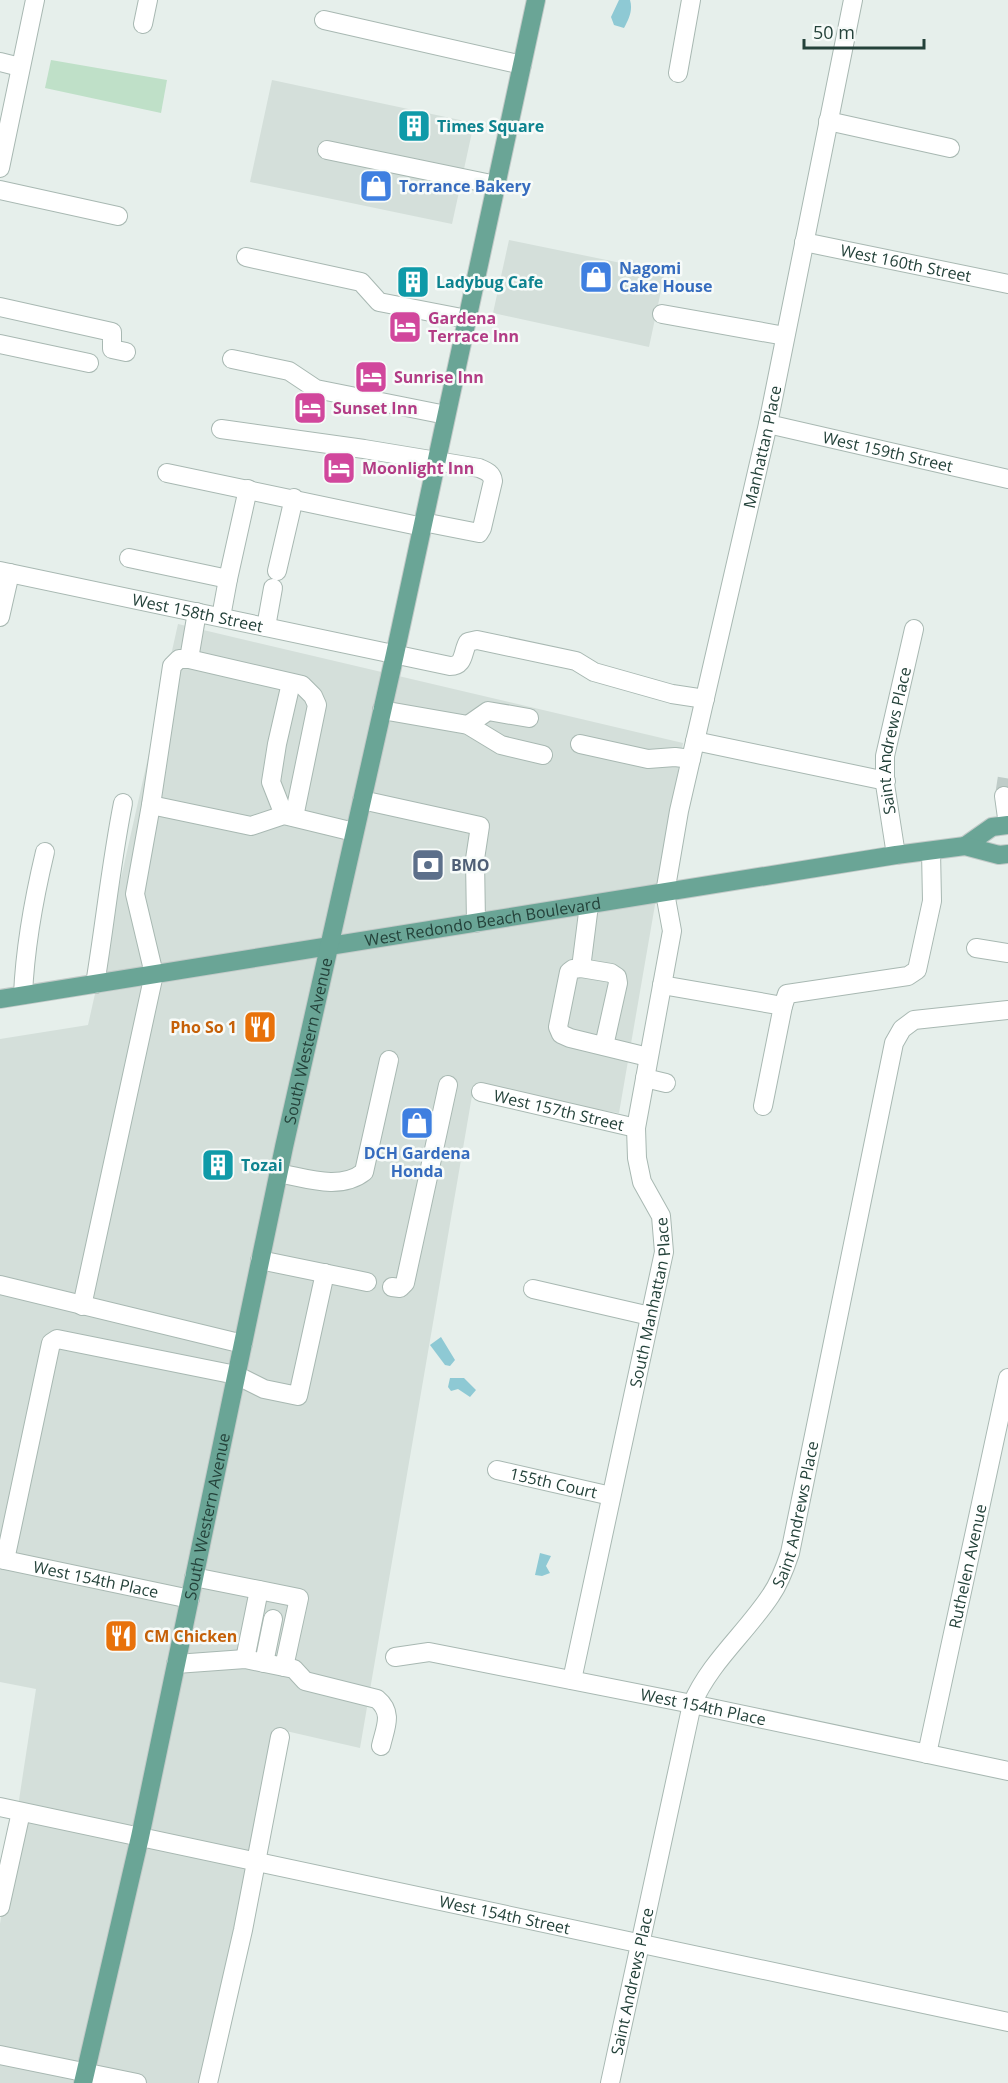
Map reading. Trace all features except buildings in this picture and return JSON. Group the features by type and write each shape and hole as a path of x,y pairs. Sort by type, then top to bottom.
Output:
{"main road":[{"name":"South Western Avenue","path":"84,2078 140,1837 278,1173 395,654 536,0"},
{"name":"West Redondo Beach Boulevard","path":"965,846 992,827 1008,825"},
{"name":"West Redondo Beach Boulevard","path":"0,999 896,855 965,846 999,855 1008,854"}],"street":[{"path":"0,163 35,0"},
{"path":"143,24 148,0"},
{"path":"678,73 691,0"},
{"name":"Manhattan Place","path":"665,893 679,811 768,424 853,0"},
{"path":"324,20 522,65"},
{"path":"0,63 20,67"},
{"path":"828,121 950,148"},
{"path":"327,150 496,185"},
{"path":"0,190 118,216"},
{"name":"West 160th Street","path":"804,242 1008,284"},
{"path":"246,257 361,282 379,302 467,319"},
{"path":"0,307 112,332 112,349 126,352"},
{"path":"662,314 785,336"},
{"path":"0,344 89,363"},
{"path":"231,359 289,371 316,389 447,415"},
{"name":"West 159th Street","path":"768,424 1008,478"},
{"path":"167,473 423,524 479,533 482,528 492,476 489,472 479,468 221,429"},
{"path":"221,617 248,489"},
{"path":"266,627 294,498"},
{"path":"129,558 228,579"},
{"path":"0,617 5,572"},
{"name":"West 158th Street","path":"5,572 457,666 462,662 468,642 477,640 576,661 594,672 672,694 705,699"},
{"path":"189,659 197,612"},
{"name":"Saint Andrews Place","path":"896,855 885,756 914,629"},
{"path":"82,1306 154,975 135,894 172,666 178,659 189,659 302,685 313,696 317,705 289,816"},
{"path":"289,816 271,782 291,683"},
{"path":"382,710 468,725 501,745 543,755"},
{"path":"468,725 488,711 529,718"},
{"path":"695,741 886,781"},
{"path":"580,744 648,759 675,757 691,759"},
{"path":"1004,796 1008,825"},
{"path":"362,800 480,826 476,859 476,923"},
{"path":"95,984 105,927 107,893 123,803"},
{"path":"151,805 251,826 289,816 354,832"},
{"path":"763,1106 787,994 914,974 917,970 932,900 931,851"},
{"path":"23,995 35,898 45,852"},
{"name":"South Manhattan Place","path":"572,1680 664,1252 661,1216 642,1182 637,1158 636,1128 672,931 665,893"},
{"path":"581,968 589,905"},
{"path":"976,948 1008,953"},
{"path":"604,1046 618,983 617,977 610,973 581,968 573,969 569,972 558,1027 561,1034 570,1038 648,1057"},
{"path":"662,986 783,1006"},
{"name":"Saint Andrews Place","path":"610,2083 692,1704 700,1683 771,1596 782,1577 790,1553 894,1043 902,1029 914,1020 1008,1010"},
{"path":"278,1173 332,1183 354,1180 364,1172 389,1060"},
{"path":"645,1077 666,1083"},
{"path":"392,1287 400,1288 405,1283 448,1085"},
{"name":"West 157th Street","path":"481,1092 636,1128"},
{"path":"260,1260 367,1282"},
{"path":"2,1559 51,1343 57,1339 236,1375 264,1389 298,1396 325,1273"},
{"path":"0,1285 243,1344"},
{"path":"533,1289 650,1316"},
{"name":"Ruthelen Avenue","path":"927,1754 1008,1378"},
{"name":"155th Court","path":"497,1470 611,1496"},
{"name":"West 154th Place","path":"2,1559 190,1599"},
{"path":"194,1577 299,1598 285,1667"},
{"path":"245,1659 259,1590"},
{"path":"264,1663 273,1619"},
{"name":"West 154th Place","path":"395,1657 429,1652 692,1704 1008,1772"},
{"path":"177,1664 245,1659 294,1669 305,1681 377,1699 388,1713 381,1746"},
{"path":"208,2083 243,1930 280,1737"},
{"name":"West 154th Street","path":"0,1807 1008,2022"},
{"path":"0,1907 21,1812"},
{"path":"0,2055 84,2078 137,2083"}],"shaded area":[{"path":"272,80 474,123 452,224 250,182"},
{"path":"509,240 665,272 649,347 493,313"},
{"path":"178,624 683,743 619,1113 473,1090 360,1748 286,1731 204,2083 0,2083 0,1924 36,1689 0,1682 0,1039 88,1025"}],"green space":[{"path":"51,60 167,80 161,113 45,88"}],"water":[{"path":"619,0 630,0 631,4 630,14 624,28 614,25 611,17"},
{"path":"441,1337 455,1360 450,1366 445,1365 430,1345"},
{"path":"450,1378 464,1378 476,1390 470,1397 458,1389 451,1391 448,1387"},
{"path":"540,1553 551,1556 546,1566 550,1573 542,1576 535,1575"}],"tunnel":[{"path":"1004,796 1008,770"}],"place":[{"name":"Times Square","path":"414,126"},
{"name":"Torrance Bakery","path":"376,186"},
{"name":"Nagomi Cake House","path":"596,277"},
{"name":"Ladybug Cafe","path":"413,282"},
{"name":"Gardena Terrace Inn","path":"405,327"},
{"name":"Sunrise Inn","path":"371,377"},
{"name":"Sunset Inn","path":"310,408"},
{"name":"Moonlight Inn","path":"339,468"},
{"name":"BMO","path":"428,865"},
{"name":"Pho So 1","path":"260,1027"},
{"name":"DCH Gardena Honda","path":"417,1123"},
{"name":"Tozai","path":"218,1165"},
{"name":"CM Chicken","path":"121,1636"}]}
